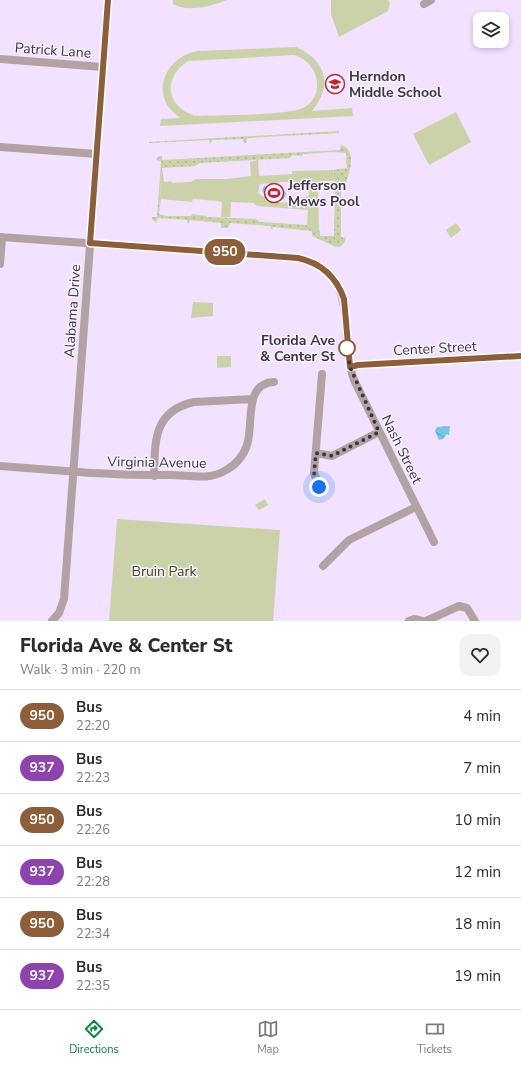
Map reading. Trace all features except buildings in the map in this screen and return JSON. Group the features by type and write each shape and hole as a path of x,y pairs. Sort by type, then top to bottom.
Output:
{"street":[{"name":"Alabama Drive","path":"52,621 59,613 64,599 108,0"},
{"name":"Patrick Lane","path":"0,60 103,67"},
{"path":"0,147 97,154"},
{"path":"0,264 1,237"},
{"name":"Nash Street","path":"1,237 298,258 315,263 331,275 341,290 344,299 350,367 379,432 434,542"},
{"name":"Center Street","path":"350,367 358,365 521,356"},
{"path":"321,491 314,473 322,374"},
{"path":"154,476 157,432 171,412 194,402 253,399 260,386 269,382 274,382"},
{"name":"Virginia Avenue","path":"0,466 154,476 211,476 227,470 234,465 247,445 253,399"},
{"path":"316,453 332,456 379,432"},
{"path":"323,566 349,540 416,507"},
{"path":"426,621 459,606 467,608 475,621"},
{"path":"409,621 414,619 422,621"}],"green space":[{"path":"173,0 227,0 200,8 186,8 173,4"},
{"path":"331,0 388,0 390,3 388,11 339,37 331,14"},
{"path":"296,47 315,59 324,75 323,92 319,102 312,111 352,108 353,116 160,126 161,119 180,118 168,107 164,96 163,87 168,70 181,58 189,53 198,51","holes":["294,55 302,58 313,70 317,86 316,94 312,101 305,107 297,110 270,114 195,116 185,112 173,99 171,84 174,76 188,61"]},
{"path":"456,112 471,142 429,165 413,134"},
{"path":"339,131 339,133 247,138 246,143 244,143 243,139 212,140 210,145 209,140 149,142"},
{"path":"341,145 346,148 351,157 351,163 345,185 341,185 341,237 346,238 340,247 334,246 312,236 312,231 273,227 272,230 270,226 230,223 228,228 221,228 221,223 190,220 188,225 187,220 158,218 156,223 152,219 152,217 157,217 161,161 156,160 159,156 162,156 162,160 340,150","holes":["332,152 346,153 347,168 333,170 335,186 334,236 320,236 320,231 307,225 260,222 256,219 207,217 205,215 192,214 191,216 167,216 159,214 162,168 195,166 200,163 290,158 293,155 302,156 303,154"]},
{"path":"258,160 259,176 292,174 292,171 333,170 334,181 320,181 318,186 319,231 307,225 308,210 257,206 254,203 231,202 230,217 221,217 222,202 193,199 192,202 161,199 159,214 162,168 164,182 191,182 196,179 227,179 251,176 250,162","holes":["294,181 295,186 304,182 308,184 309,196 298,198 299,202 282,202 273,201 258,193 260,184"]},
{"path":"456,223 461,230 451,238 446,230"},
{"path":"193,302 213,303 213,316 191,318"},
{"path":"217,356 231,356 231,367 217,368"},
{"path":"265,499 268,505 259,510 255,505"},
{"name":"Bruin Park","path":"117,519 280,530 273,621 109,621"}],"water":[{"name":"Jefferson Mews Pool","path":"277,185 282,186 286,194 283,200 276,198 271,199 262,191 264,186 272,188"},
{"path":"450,426 449,435 447,434 443,439 439,440 435,431 437,427"}],"bus line":[{"name":"950","path":"108,0 90,243 298,258 315,263 331,275 341,290 344,299 350,367 358,365 521,356"}],"place":[{"name":"Herndon Middle School","path":"335,84"},
{"name":"Jefferson Mews Pool","path":"274,193"},
{"name":"Florida Ave & Center St","path":"347,348"}],"route":[{"path":"319,487 314,473 316,453 332,456 379,432 354,380 347,348"}]}
